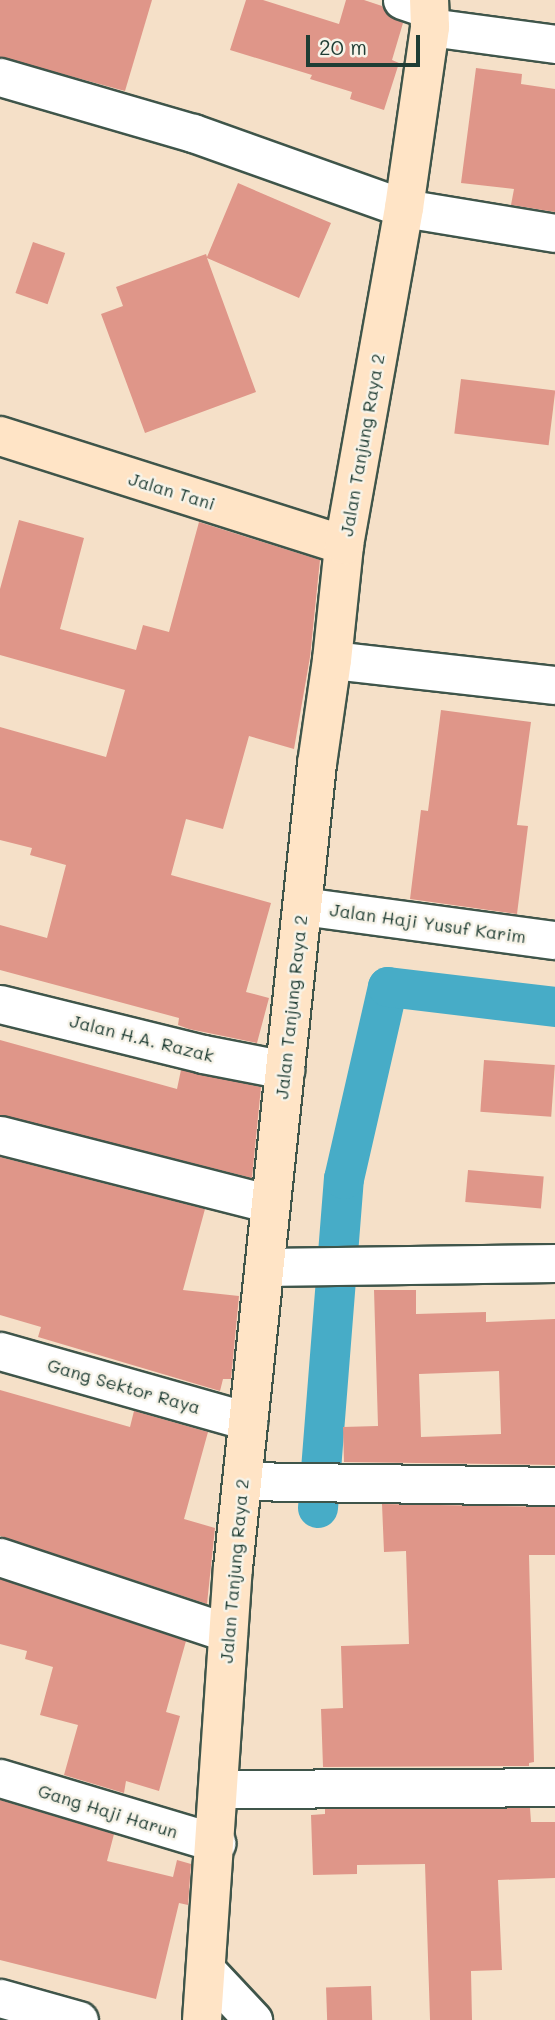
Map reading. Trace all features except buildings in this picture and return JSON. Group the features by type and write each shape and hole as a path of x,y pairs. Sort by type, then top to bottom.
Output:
{"street":[{"path":"422,9 555,44"},
{"name":"Jalan Tanjung Raya 2","path":"202,2020 208,1972 228,1633 241,1481 247,1421 276,1267 271,1204 317,764 332,660 344,545 404,208 422,9"},
{"path":"0,77 193,134 404,208 555,233"},
{"name":"Jalan Tani","path":"0,436 344,545"},
{"path":"332,660 555,685"},
{"name":"Jalan Haji Yusuf Karim","path":"302,906 555,940"},
{"name":"Jalan H.A. Razak","path":"0,1004 203,1054 285,1070"},
{"path":"0,1135 271,1204"},
{"path":"276,1267 555,1263"},
{"name":"Gang Sektor Raya","path":"0,1351 247,1421"},
{"path":"241,1481 555,1486"},
{"path":"0,1557 228,1633"},
{"name":"Gang Haji Harun","path":"0,1779 216,1843"},
{"path":"220,1789 555,1787"},
{"path":"208,1972 253,2020"},
{"path":"0,1998 79,2020"}],"waterway":[{"path":"318,1508 344,1179 388,987 555,1007"}]}
